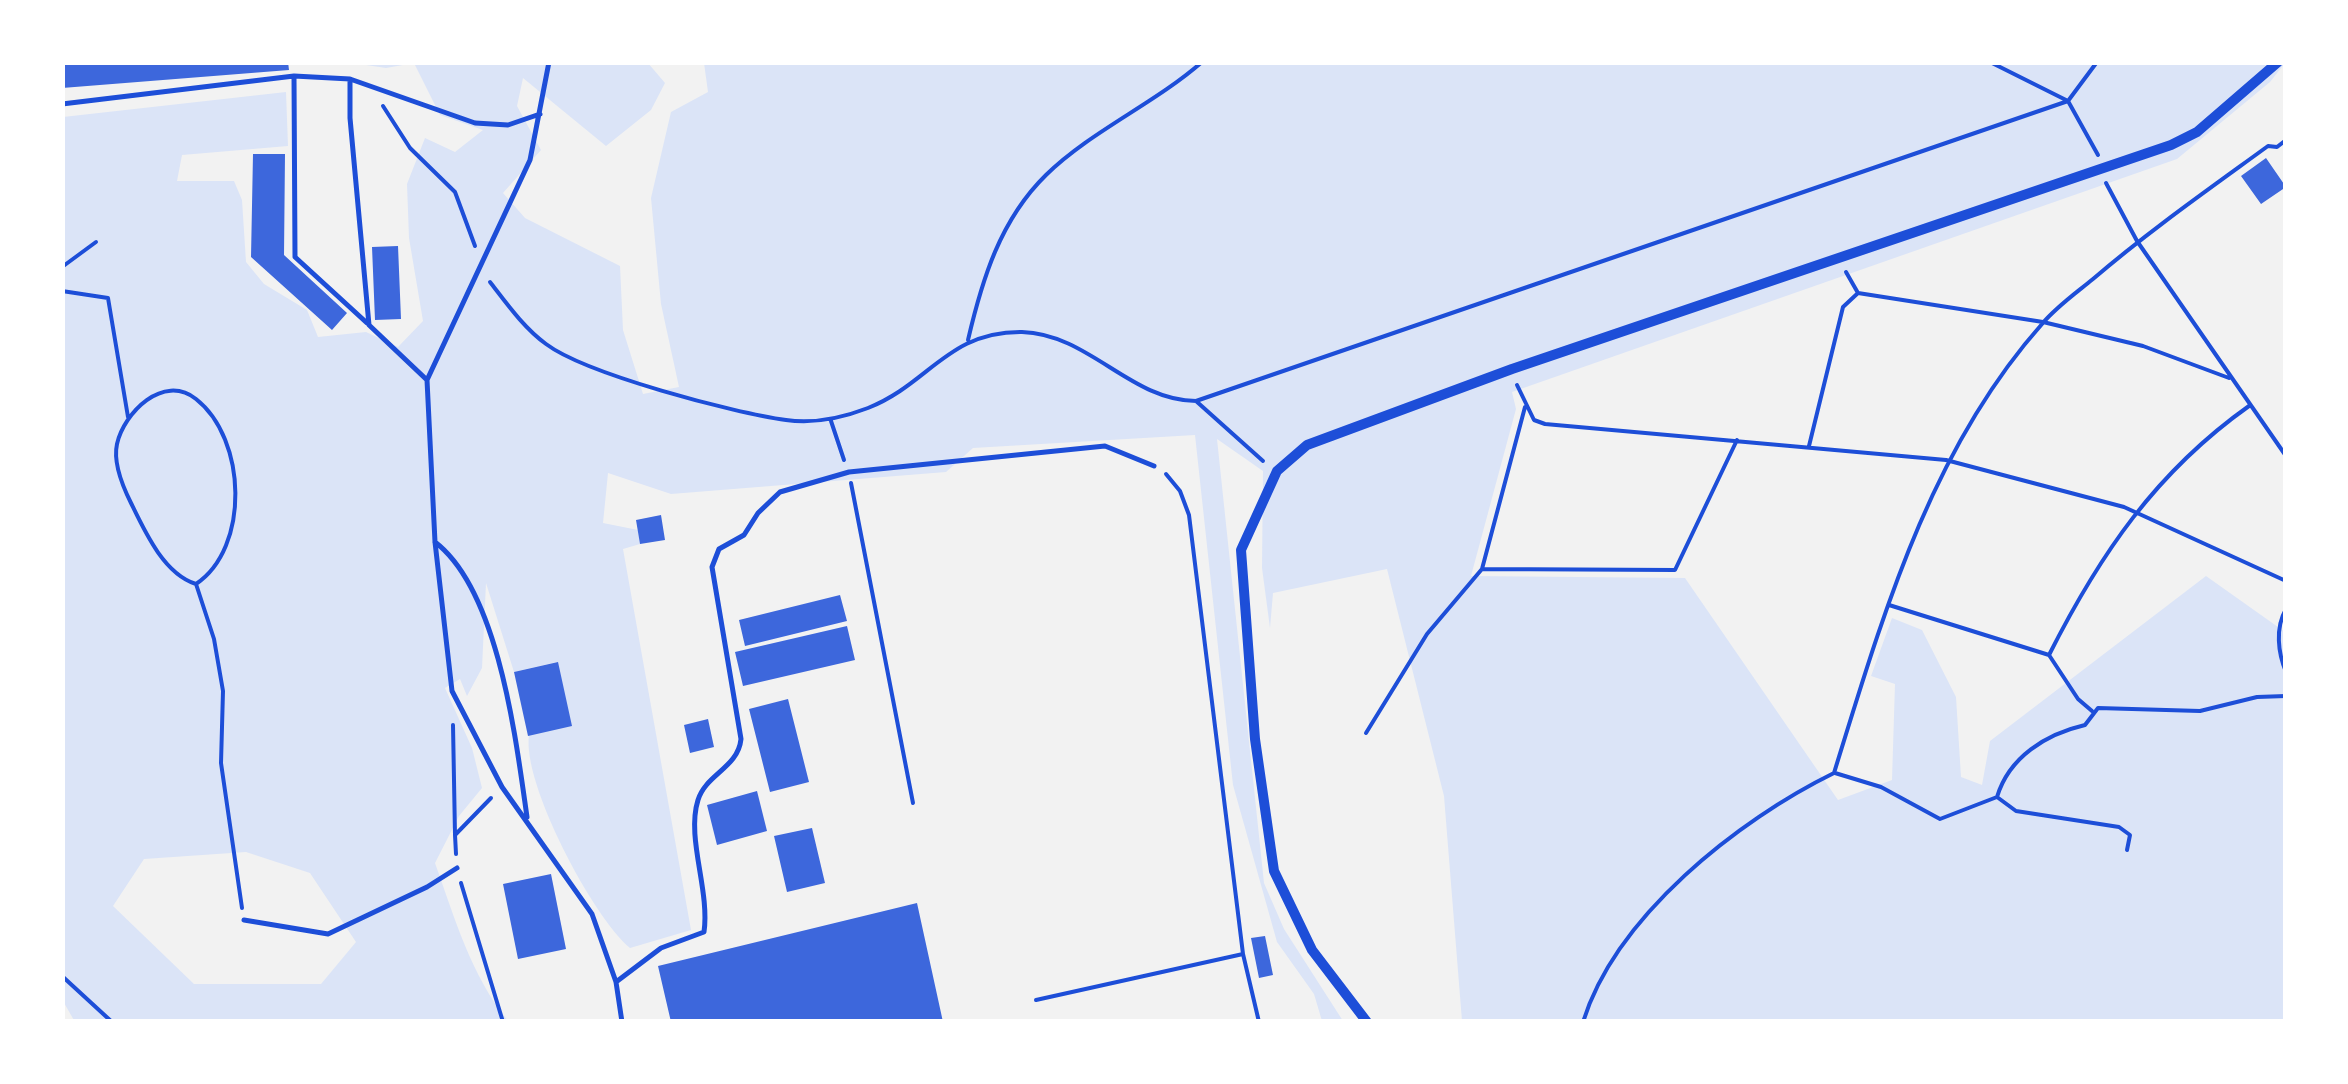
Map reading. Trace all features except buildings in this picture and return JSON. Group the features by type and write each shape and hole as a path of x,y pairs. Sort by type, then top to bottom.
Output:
{"street":[{"path":"1367,1022 1312,950 1274,871 1255,738 1240,550 1278,471 1307,444 1512,369 2101,169 2197,132 2278,62"}],"lane":[{"path":"550,62 530,160 427,380 434,542 452,691 502,787 592,914 616,982 622,1022"},
{"path":"62,104 294,76 350,79 475,123 508,125 540,114"},
{"path":"294,76 295,257 407,366 427,380"},
{"path":"350,79 369,325"},
{"path":"616,982 661,948 704,932 698,800 740,753 741,739 712,568 719,549 744,535 758,513 780,492 849,472 1104,446 1154,466"},
{"path":"434,542 447,551 491,630 527,822"},
{"path":"244,920 328,934 427,887 457,868"}],"path":[{"path":"968,340 982,279 1026,196 1048,173 1202,62"},
{"path":"1990,62 2068,101 2097,152 2111,200 2229,378 2286,456"},
{"path":"372,86 410,148 455,192 489,281 547,345 590,367 786,420 830,420 886,400 968,340 1020,332 1068,341 1166,397 1196,401 2068,101 2097,62"},
{"path":"1834,773 1889,605 1946,460 1978,408 2043,322 2137,242 2268,146 2286,140"},
{"path":"62,267 96,242"},
{"path":"62,291 108,298 128,417"},
{"path":"1809,446 1843,307 1858,293 1971,307 2043,322 2143,346 2229,378"},
{"path":"1512,369 1525,407 1534,420 1545,424 1946,460 2135,512 2286,581"},
{"path":"174,391 195,398 216,424 231,458 231,536 216,567 196,584 180,580 162,557 122,485 116,447 128,417 148,397 174,391"},
{"path":"1196,401 1278,471"},
{"path":"2049,654 2102,556 2135,512 2215,430 2249,406"},
{"path":"1366,733 1427,634 1482,569 1525,407"},
{"path":"830,420 849,472 913,802"},
{"path":"1482,569 1676,570 1737,440"},
{"path":"1154,466 1170,476 1190,515 1243,954 1259,1022"},
{"path":"196,584 214,639 223,691 221,763 244,920"},
{"path":"1889,605 2049,654 2078,700 2092,711 2158,707 2200,711 2257,697 2286,696"},
{"path":"2286,609 2279,620 2286,672"},
{"path":"452,691 457,868 503,1022"},
{"path":"1998,797 2003,777 2037,744 2059,731 2086,725 2092,711"},
{"path":"1582,1022 1613,959 1660,902 1744,826 1792,794 1834,773 1881,788 1940,818 1998,797"},
{"path":"455,835 502,787"},
{"path":"1998,797 2016,811 2119,827 2130,835 2127,850"},
{"path":"1036,1000 1243,954"},
{"path":"62,976 112,1022"}],"shaded area":[{"path":"353,63 414,63 386,68"},
{"path":"414,63 648,63 665,83 651,110 606,146 523,78 517,106 541,150 503,193 525,218 620,266 623,330 643,394 679,387 661,304 651,198 671,112 708,92 704,63 2285,63 2270,82 2177,159 1512,392 1516,409 1471,576 1685,578 1838,800 1892,780 1895,684 1871,676 1892,618 1922,630 1956,697 1961,777 1982,785 1990,741 2206,576 2285,632 2285,1021 1462,1021 1444,796 1387,569 1273,593 1270,628 1262,568 1263,471 1217,439 1264,883 1284,929 1343,1021 1322,1021 1314,994 1277,942 1233,785 1195,435 973,448 946,472 671,494 608,473 603,523 638,530 640,544 623,549 691,930 630,948 580,880 548,816 530,757 531,726 557,662 514,672 486,583 482,668 467,696 460,679 445,688 472,748 482,788 459,816 435,863 474,966 508,1021 75,1022 63,1001 63,117 286,92 288,146 182,155 177,181 234,181 242,200 246,262 264,284 307,310 318,337 366,332 398,347 423,321 409,238 407,184 425,138 455,152 483,130 440,115","holes":["246,852 310,873 356,942 321,984 194,984 113,906 144,859"]}]}
